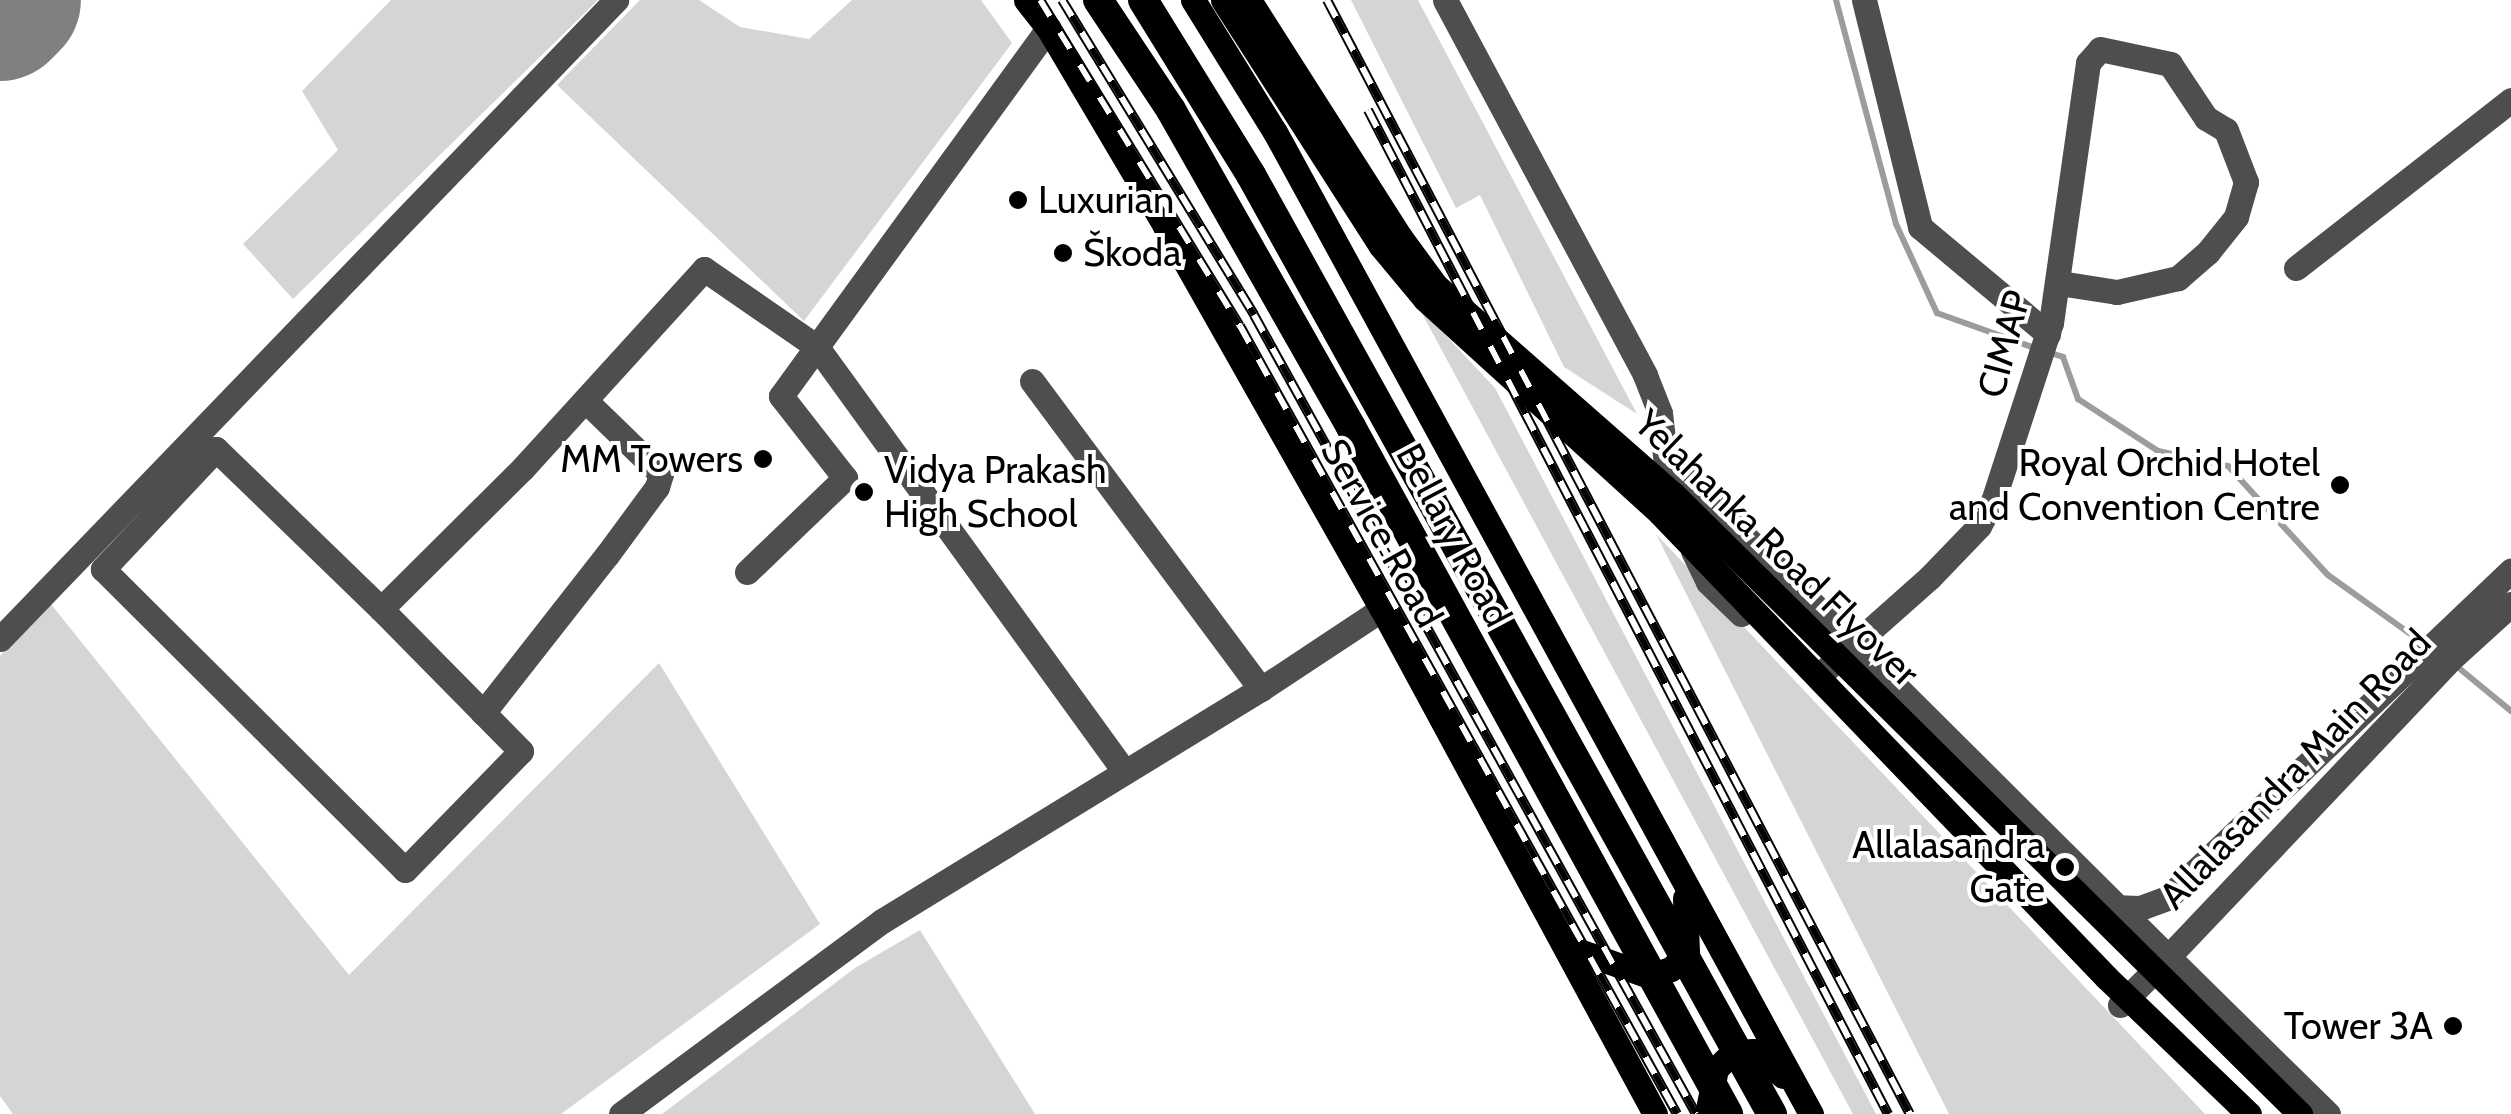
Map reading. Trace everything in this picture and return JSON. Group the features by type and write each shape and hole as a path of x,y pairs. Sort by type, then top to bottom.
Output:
{"highway":[{"name":"Bellary Road","path":"1098,0 1171,110 1350,426 1728,1114"},
{"name":"Bellary Road","path":"1143,0 1251,176 1772,1114"}],"main road":[{"name":"Service Road","path":"1026,0 1048,28 1382,609 1655,1114"},
{"path":"1193,0 1275,132 1682,883 1808,1107"},
{"name":"Yelahanka Road Flyover","path":"1223,0 1390,242 1673,494 2300,1114"},
{"name":"Yelahanka Road Flyover","path":"1250,0 1425,298 1660,513 2106,977 2249,1114"},
{"path":"1568,947 1649,976 1671,969 1687,952 1689,930 1682,883"},
{"path":"1707,1114 1716,1069 1733,1052 1754,1050 1808,1107"}],"street":[{"path":"0,639 616,0"},
{"path":"1446,0 1645,375 1660,413 1672,510 1708,582 2232,1114"},
{"path":"1864,0 1920,227 2048,334"},
{"path":"747,572 845,478 781,396 1048,28"},
{"name":"CIMAP","path":"1810,684 1978,526 2003,474 2048,334 2059,283 2088,63 2100,49 2170,64 2206,118 2226,130 2246,182 2229,230 2178,278 2144,290 2116,292 2059,283"},
{"path":"2296,268 2511,100"},
{"path":"381,609 585,400 704,268 818,347 1124,772"},
{"path":"1032,381 1261,689"},
{"path":"484,713 608,555 661,474 585,400"},
{"path":"216,449 381,609 521,751 405,870 104,570 216,449"},
{"path":"1666,458 2168,957 2120,1004"},
{"name":"Allalasandra Main Road","path":"2328,1114 2168,957 2511,570"},
{"path":"621,1114 882,921 1261,689 1382,609"},
{"name":"Allalasandra Main Road","path":"2461,626 2507,616"},
{"path":"2084,901 2125,909 2167,898 2461,626"}],"shaded area":[{"path":"391,0 598,0 293,299 243,244 338,150 302,91"},
{"path":"640,0 699,0 740,27 809,39 852,0 981,0 1012,43 804,321 557,85"},
{"path":"1351,0 1418,0 1637,414 1564,367 1480,195 1456,208"},
{"path":"1418,306 1495,388 1876,1114 1853,1114"},
{"path":"1656,534 2205,1114 1949,1114"},
{"path":"50,603 349,975 659,663 820,924 561,1114 13,1114 0,1096 0,656"},
{"path":"920,930 1035,1114 662,1114 855,968"}],"waterway":[{"path":"1836,0 1896,224 1937,313 2035,348"},
{"path":"2047,352 2063,357 2078,399 2158,451 2228,466 2328,575 2423,643"},
{"path":"2454,664 2511,711"}],"runway":[{"path":"0,10 10,0"}],"railway":[{"path":"1040,0 1240,326 1677,1114"},
{"path":"1062,0 1254,315 1696,1114"},
{"path":"1327,0 1910,1114"},
{"path":"1368,110 1888,1114"}],"place":[{"name":"Luxurian","path":"1018,200"},
{"name":"Škoda","path":"1063,253"},
{"name":"MM Towers","path":"763,459"},
{"name":"Royal Orchid Hotel and Convention Centre","path":"2340,485"},
{"name":"Vidya Prakash High School","path":"864,492"},
{"name":"Allalasandra Gate","path":"2065,867"},
{"name":"Tower 3A","path":"2453,1026"}]}
